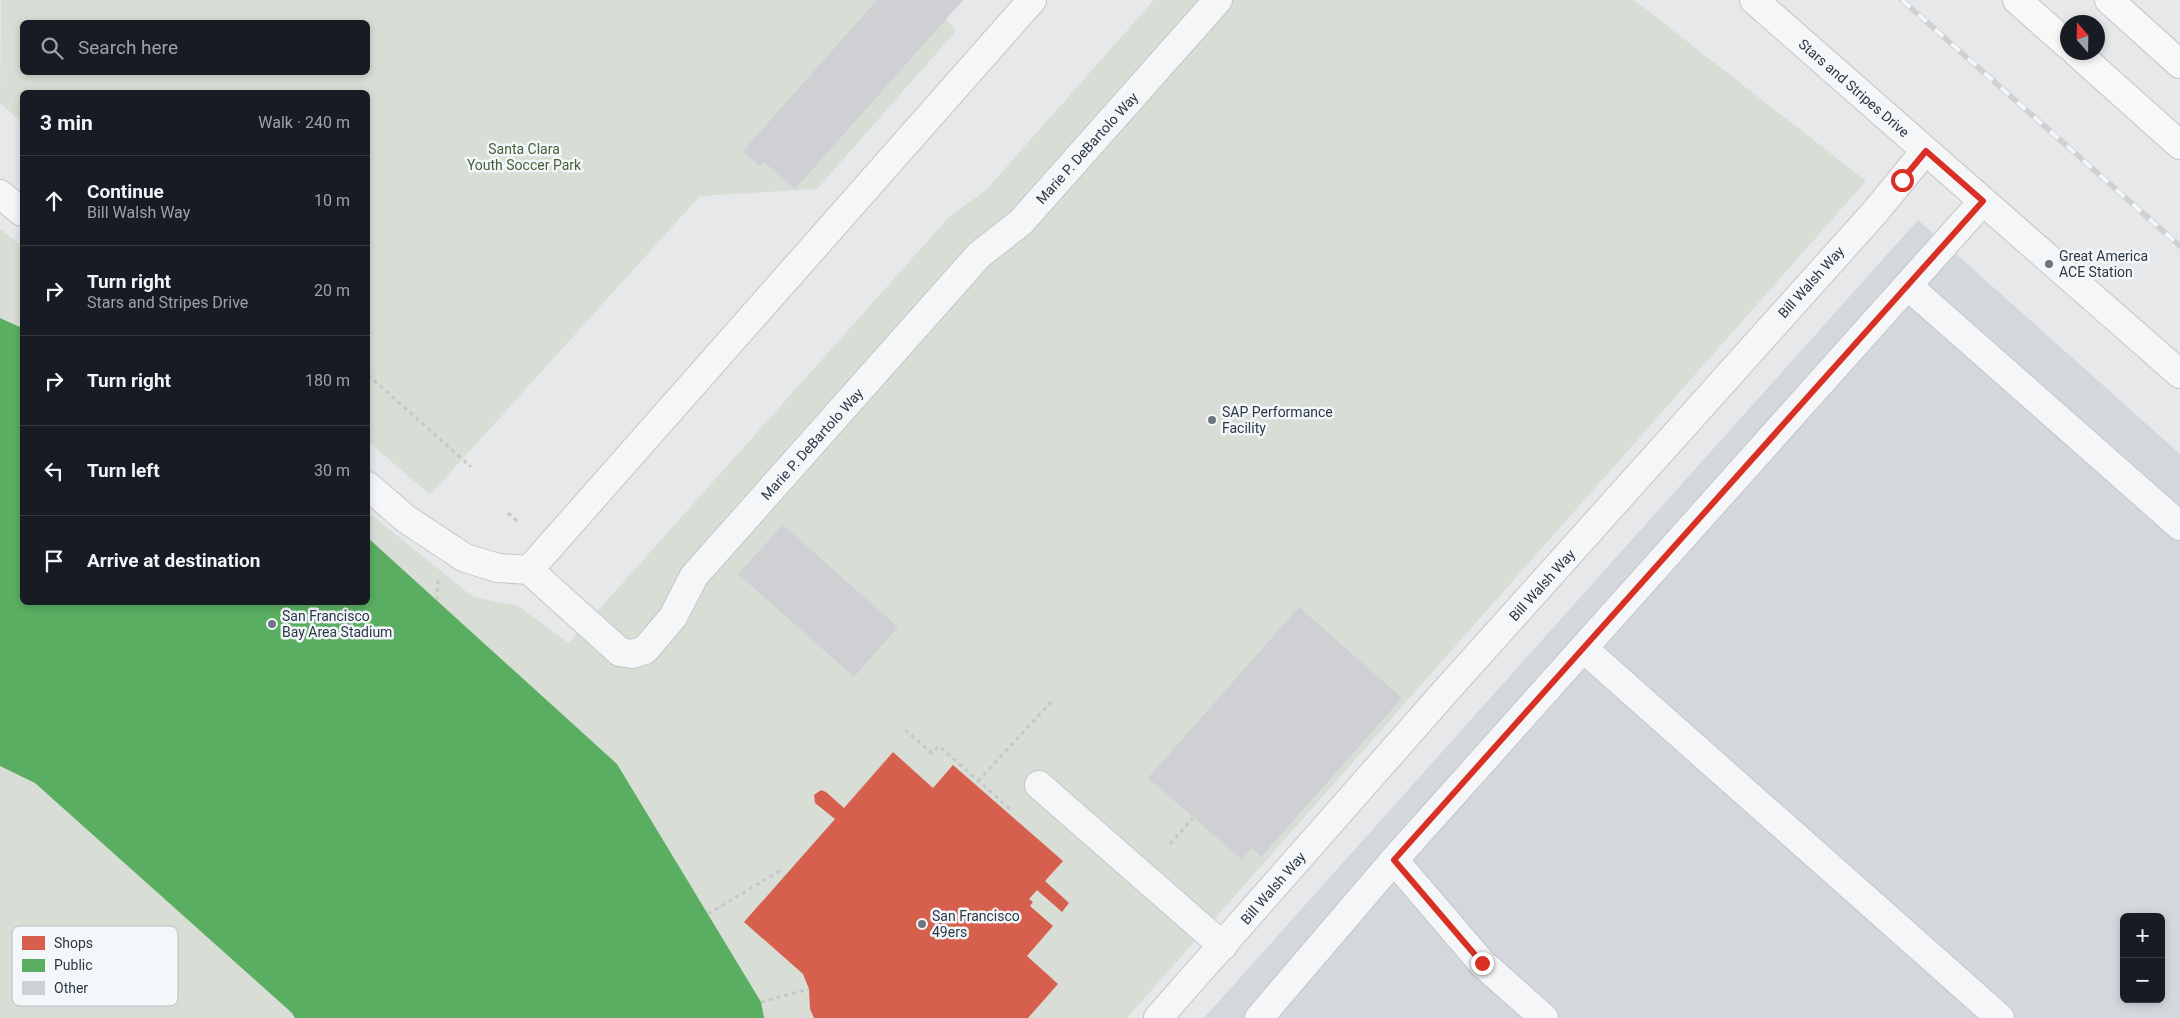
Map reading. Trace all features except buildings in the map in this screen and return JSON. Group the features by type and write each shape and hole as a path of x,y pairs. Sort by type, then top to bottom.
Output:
{"main road":[{"path":"2017,0 2060,38"},
{"path":"2109,0 2180,64"},
{"path":"2085,60 2180,145"}],"lane":[{"path":"370,488 406,519 464,558 498,568 529,570 1032,0"},
{"name":"Marie P. DeBartolo Way","path":"529,570 620,652 632,654 645,650 674,618 694,576 979,255 1021,222 1218,0"},
{"name":"Stars and Stripes Drive","path":"1754,0 2180,374"},
{"name":"Bill Walsh Way","path":"1158,1018 1437,700 1875,212 1926,151"},
{"path":"0,194 20,210"},
{"path":"1259,1018 1394,860 1983,201"},
{"path":"1908,286 2180,526"},
{"path":"1584,649 2000,1018"},
{"path":"1039,785 1222,946"},
{"path":"1394,860 1482,963 1544,1018"}],"path":[{"path":"370,377 471,466"},
{"path":"508,513 520,524"},
{"path":"978,781 1051,702"},
{"path":"905,730 932,753 939,746 1010,809"},
{"path":"1170,844 1193,818"},
{"path":"708,914 783,869"},
{"path":"760,1002 809,988"}],"shaded area":[{"path":"1918,220 2180,454 2180,1018 1204,1018"}],"green space":[{"name":"Santa Clara Youth Soccer Park","path":"1,0 963,0 946,19 956,31 817,189 700,196 430,495 370,443 370,90 20,90 20,126 19,120 0,103"},
{"name":"SAP Performance Facility","path":"1154,0 1634,0 1866,181 1127,1018 0,1018 0,229 20,244 20,605 370,605 370,514 473,597 518,606 569,643 950,216 985,191"}],"railway":[{"path":"1902,0 2180,246"}],"place":[{"name":"Great America ACE Station","path":"2049,264"},
{"name":"SAP Performance Facility","path":"1212,420"},
{"name":"San Francisco Bay Area Stadium","path":"272,624"},
{"name":"San Francisco 49ers","path":"922,924"}],"route":[{"path":"1482,963 1394,860 1983,201 1926,151 1902,180"}]}
